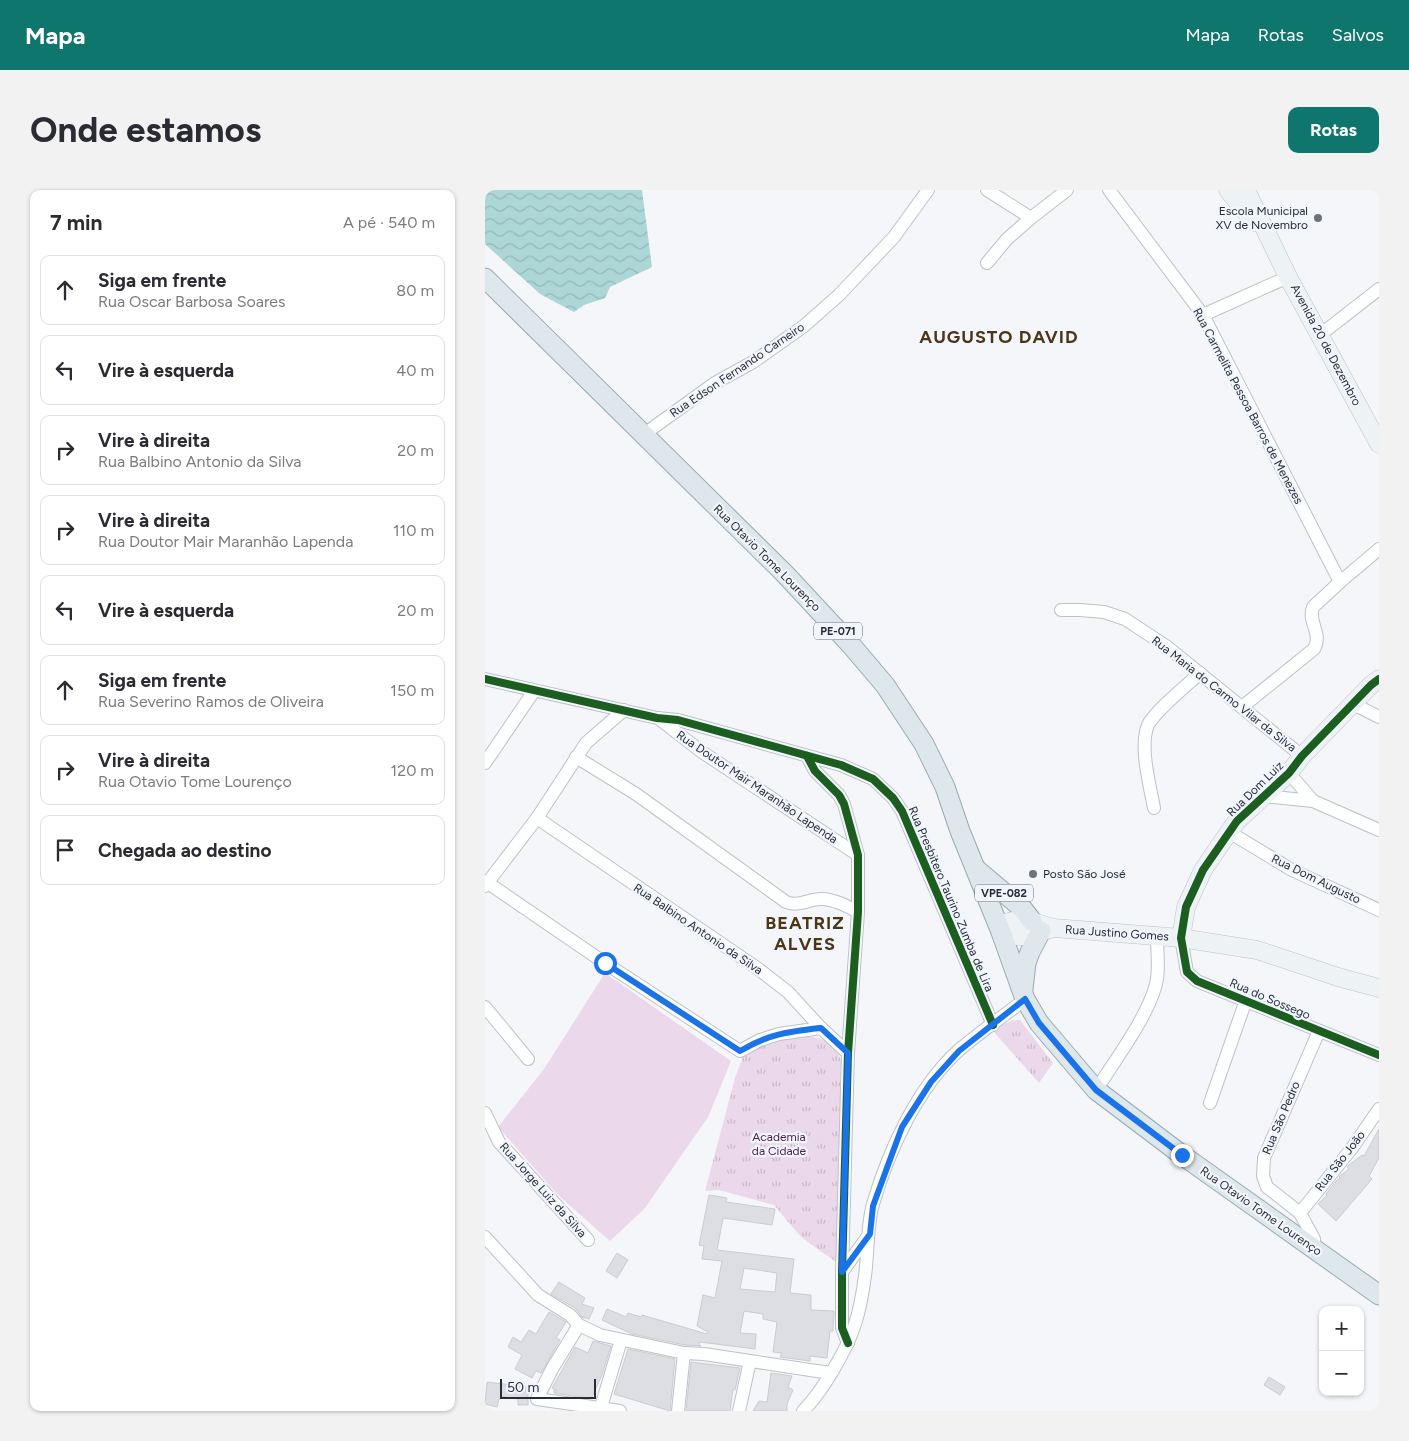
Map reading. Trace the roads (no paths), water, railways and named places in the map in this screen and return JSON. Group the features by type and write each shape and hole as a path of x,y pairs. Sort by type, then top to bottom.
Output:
{"main road":[{"name":"PE-071","path":"485,278 643,435"},
{"name":"Rua Otavio Tome Lourenço","path":"643,435 785,574 851,645 885,685 924,744 945,787 1024,996 1039,1023 1096,1090 1182,1155 1379,1295"},
{"name":"VPE-082","path":"974,867 1042,927"},
{"path":"1024,996 1026,963 1029,952 1042,927"}],"street":[{"name":"Rua Edson Fernando Carneiro","path":"643,435 715,383 753,362 804,326 839,295 894,238 928,190"},
{"path":"987,190 1031,218"},
{"path":"987,263 1007,239 1067,190"},
{"name":"Rua Carmelita Pessoa Barros de Menezes","path":"1109,190 1203,315 1340,582"},
{"path":"1228,190 1273,246"},
{"path":"1246,190 1273,246"},
{"name":"Avenida 20 de Dezembro","path":"1273,246 1379,444"},
{"path":"1203,315 1289,277"},
{"path":"1320,335 1379,289"},
{"path":"1242,707 1314,649 1318,640 1311,620 1313,607 1379,550"},
{"name":"Rua Maria do Carmo Vilar da Silva","path":"1061,610 1104,612 1125,618 1166,646 1302,756"},
{"path":"1154,808 1145,765 1147,728 1158,713 1200,673"},
{"name":"Rua Presbitero Taurino Zumba de Lira","path":"485,679 657,718 678,720 841,765 873,779 893,798 902,811 993,1025"},
{"name":"Rua Dom Luiz","path":"1181,938 1186,907 1203,870 1229,832 1289,773 1302,756 1379,679"},
{"path":"485,763 534,691"},
{"path":"1353,704 1379,717"},
{"path":"624,710 586,743 537,818 487,885 740,1051 760,1040 779,1034 821,1028"},
{"name":"Rua Doutor Mair Maranhão Lapenda","path":"657,718 702,752 858,855"},
{"name":"Rua Doutor Mair Maranhão Lapenda","path":"807,756 815,771 839,795 844,804 858,855 858,912 848,1053 842,1272 842,1328 848,1343"},
{"path":"576,757 636,794 786,902 797,904 820,899 829,900 858,912"},
{"path":"1289,773 1313,801"},
{"path":"1264,796 1313,801 1379,830"},
{"name":"Rua Balbino Antonio da Silva","path":"537,818 757,968 788,992 821,1028 848,1053"},
{"name":"Rua Dom Augusto","path":"1229,832 1292,870 1379,910"},
{"name":"Rua Justino Gomes","path":"1001,932 1004,923 1017,920 1042,927 1181,938"},
{"path":"1096,1090 1135,1029 1153,996 1157,978 1157,936"},
{"name":"VPE-082","path":"1181,938 1257,950 1338,977 1379,988"},
{"name":"Rua do Sossego","path":"1181,938 1185,964 1191,977 1197,981 1379,1055"},
{"path":"803,1411 813,1400 848,1343 855,1323 865,1276 873,1206 902,1127 931,1082 953,1057 993,1025 1024,996"},
{"path":"1210,1103 1247,1000"},
{"path":"485,1007 528,1059"},
{"name":"Rua São Pedro","path":"1315,1249 1314,1239 1300,1213 1267,1187 1263,1176 1263,1158 1319,1031"},
{"name":"Rua São João","path":"1300,1213 1352,1148 1379,1109"},
{"name":"Rua Jorge Luiz da Silva","path":"485,1113 499,1142 588,1240"},
{"path":"842,1272 870,1234"},
{"path":"485,1237 538,1295 570,1315 579,1325 600,1336 684,1354 704,1354 830,1373"},
{"path":"579,1325 552,1368 537,1399 620,1411"},
{"path":"601,1407 621,1340"},
{"path":"678,1411 684,1354"},
{"path":"739,1411 750,1361"}],"water":[{"path":"485,190 642,190 652,267 610,287 605,298 584,305 574,312 540,294 485,244"}],"place":[{"name":"Escola Municipal XV de Novembro","path":"1318,218"},
{"name":"Posto São José","path":"1033,874"}],"district":[{"name":"AUGUSTO DAVID","path":"999,337"},
{"name":"BEATRIZ ALVES","path":"805,933"}],"park label":[{"name":"Academia da Cidade","path":"779,1144"}]}
